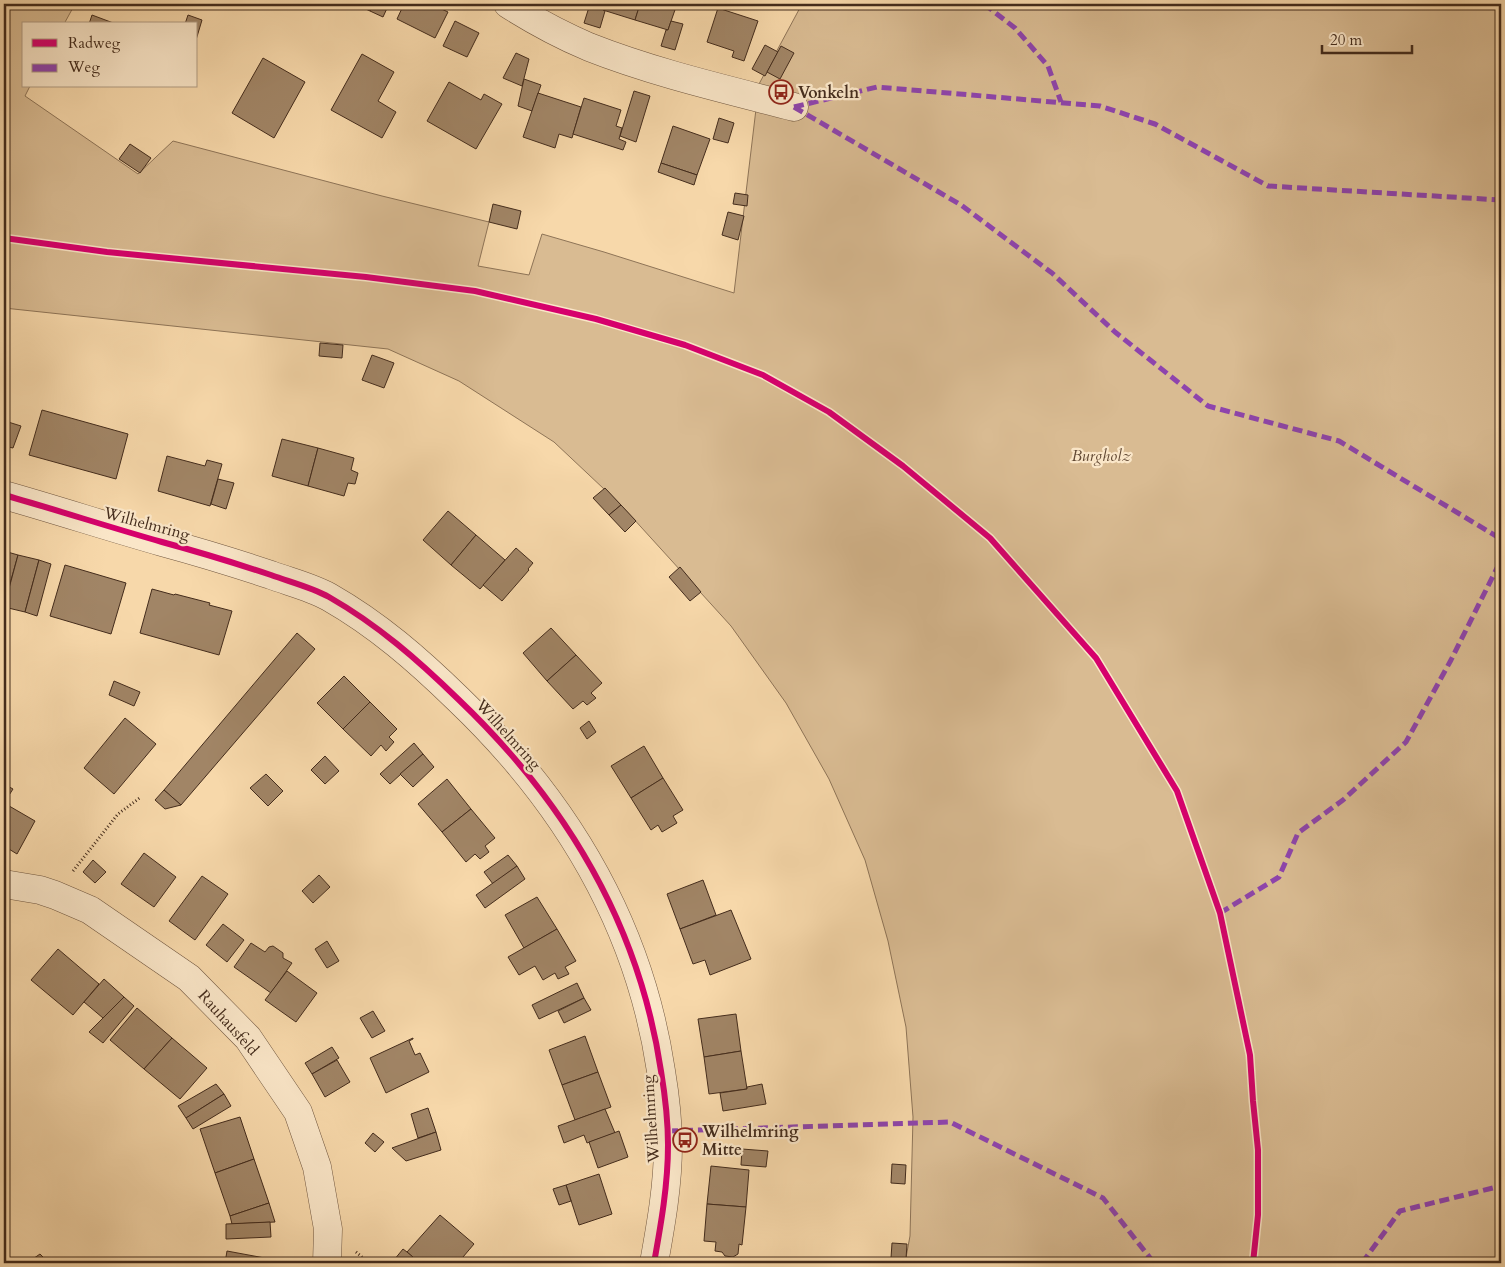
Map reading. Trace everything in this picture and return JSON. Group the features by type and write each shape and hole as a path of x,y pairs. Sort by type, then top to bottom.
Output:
{"street":[{"path":"508,4 555,31 588,46 665,72 794,107"},
{"name":"Wilhelmring","path":"4,495 216,557 307,587 328,597 377,627 399,645 466,707 542,791 605,891 628,944 649,1009 658,1049 668,1131 666,1183 654,1263"},
{"name":"Rauhausfeld","path":"4,884 40,890 90,910 189,978 248,1038 298,1112 317,1167 328,1229 327,1263"}],"path":[{"path":"55,895 118,814 142,797"}],"green space":[{"name":"Burgholz","path":"4,4 75,4 65,22 22,22 22,88 29,88 25,96 138,174 173,141 489,222 478,266 529,275 542,234 734,293 759,84 802,4 1501,4 1501,1263 905,1263 910,1236 913,1117 906,1027 888,941 865,860 829,779 786,703 731,626 621,505 554,442 459,381 388,349 4,308"}],"building":[{"path":"355,4 374,4 370,11"},
{"path":"374,4 389,4 383,17 370,11"},
{"path":"404,4 431,4 448,12 435,38 397,19"},
{"path":"590,4 605,4 600,28 584,23"},
{"path":"605,4 640,4 635,20 603,10"},
{"path":"640,4 677,4 668,30 635,20"},
{"path":"718,8 758,21 744,61 732,57 734,51 707,42"},
{"path":"92,15 111,22 90,22"},
{"path":"188,15 202,20 198,33 198,22 186,22"},
{"path":"455,21 479,33 467,57 443,46"},
{"path":"671,21 683,24 675,50 661,46"},
{"path":"765,45 778,52 765,76 752,69"},
{"path":"781,46 794,53 780,79 767,72"},
{"path":"516,53 529,59 522,86 503,78"},
{"path":"362,54 394,72 378,101 396,112 382,138 331,110"},
{"path":"263,58 305,82 274,138 232,113"},
{"path":"524,79 541,85 532,111 518,106"},
{"path":"449,82 481,100 484,94 502,104 476,149 427,121"},
{"path":"634,91 650,96 636,142 620,136"},
{"path":"538,93 581,107 572,138 559,134 555,148 523,137"},
{"path":"584,98 621,110 616,126 622,128 619,139 626,142 623,150 573,134"},
{"path":"719,118 734,123 728,143 713,139"},
{"path":"673,126 710,139 697,175 661,163"},
{"path":"130,144 151,158 140,173 119,159"},
{"path":"661,163 697,175 694,185 658,172"},
{"path":"735,193 748,195 747,206 733,204"},
{"path":"493,204 521,211 517,229 489,222"},
{"path":"728,212 744,216 738,240 722,235"},
{"path":"320,343 343,345 342,358 319,356"},
{"path":"372,355 394,363 384,388 362,380"},
{"path":"42,410 128,434 116,479 29,455"},
{"path":"5,421 21,426 13,448 4,446"},
{"path":"282,439 318,448 308,486 272,476"},
{"path":"318,448 354,458 351,470 358,473 355,484 348,483 344,496 308,486"},
{"path":"167,456 205,466 207,460 222,464 210,506 158,491"},
{"path":"218,479 234,483 226,509 211,504"},
{"path":"605,488 621,505 609,515 593,498"},
{"path":"621,505 636,521 625,532 609,515"},
{"path":"448,511 476,535 451,565 423,540"},
{"path":"476,535 505,560 480,589 451,565"},
{"path":"516,548 533,563 502,601 483,585"},
{"path":"4,551 18,555 4,605"},
{"path":"18,555 39,560 25,612 4,607"},
{"path":"39,560 51,564 37,616 25,612"},
{"path":"65,565 126,583 111,634 50,616"},
{"path":"680,567 701,592 690,601 669,577"},
{"path":"152,589 210,603 209,605 232,611 219,655 140,633"},
{"path":"551,628 576,655 547,681 523,653"},
{"path":"297,633 315,649 181,805 164,790"},
{"path":"576,655 602,683 591,693 596,698 587,705 583,701 573,709 547,681"},
{"path":"344,676 370,702 343,729 317,703"},
{"path":"114,681 140,692 134,706 109,695"},
{"path":"370,702 397,729 389,737 394,742 386,751 381,745 371,756 343,729"},
{"path":"125,718 156,744 114,794 84,768"},
{"path":"589,721 596,732 587,739 580,728"},
{"path":"414,743 423,754 390,784 380,774"},
{"path":"644,746 663,778 631,798 611,766"},
{"path":"423,754 434,767 413,787 400,774"},
{"path":"325,756 339,771 325,784 311,770"},
{"path":"266,774 283,791 268,806 250,788"},
{"path":"663,778 683,810 673,816 677,823 662,832 658,825 651,830 631,798"},
{"path":"447,779 471,809 442,832 418,804"},
{"path":"4,784 13,789 4,803"},
{"path":"164,790 181,805 165,809 155,800"},
{"path":"4,803 35,821 17,854 4,846"},
{"path":"471,809 495,838 485,846 489,852 480,859 475,854 466,862 442,832"},
{"path":"144,853 176,877 154,907 121,884"},
{"path":"508,855 517,866 493,884 484,872"},
{"path":"93,860 106,872 95,883 83,872"},
{"path":"517,866 525,879 485,908 476,895"},
{"path":"319,875 330,887 313,903 302,891"},
{"path":"202,876 228,894 195,940 169,921"},
{"path":"703,880 716,915 680,929 667,894"},
{"path":"537,897 557,929 524,948 505,915"},
{"path":"731,910 751,959 710,975 705,960 693,964 680,929"},
{"path":"223,924 244,940 227,962 206,945"},
{"path":"557,929 576,961 565,967 569,974 558,979 555,973 543,980 535,966 519,975 508,957"},
{"path":"327,941 339,961 327,968 315,949"},
{"path":"251,943 265,952 269,947 273,946 283,953 283,958 292,963 271,993 234,967"},
{"path":"58,949 99,984 73,1015 31,980"},
{"path":"287,971 317,993 296,1022 265,1000"},
{"path":"104,979 124,997 103,1018 84,1002"},
{"path":"577,983 584,998 539,1019 532,1005"},
{"path":"124,997 134,1006 103,1043 89,1032"},
{"path":"584,998 591,1010 564,1023 558,1011"},
{"path":"137,1008 172,1038 144,1069 110,1040"},
{"path":"373,1011 385,1031 372,1038 360,1018"},
{"path":"736,1014 741,1051 704,1057 698,1019"},
{"path":"585,1036 598,1072 562,1085 549,1050"},
{"path":"172,1038 207,1068 180,1099 144,1069"},
{"path":"413,1038 409,1041 415,1055 420,1053 429,1072 386,1093 370,1058"},
{"path":"332,1047 339,1058 312,1074 305,1063"},
{"path":"741,1051 747,1089 709,1094 704,1057"},
{"path":"337,1060 350,1082 325,1097 312,1074"},
{"path":"598,1072 611,1107 575,1120 562,1085"},
{"path":"216,1084 224,1094 186,1118 178,1106"},
{"path":"762,1084 766,1104 723,1111 720,1093 747,1089 747,1087"},
{"path":"224,1094 231,1106 193,1129 186,1118"},
{"path":"428,1108 436,1132 418,1138 411,1114"},
{"path":"605,1109 615,1133 587,1143 584,1135 564,1143 558,1126"},
{"path":"240,1117 254,1159 215,1173 200,1129"},
{"path":"619,1131 628,1157 598,1168 589,1142"},
{"path":"436,1132 441,1150 406,1161 392,1148"},
{"path":"373,1133 384,1142 375,1152 365,1143"},
{"path":"742,1149 768,1151 766,1167 741,1165"},
{"path":"254,1159 269,1203 230,1216 215,1173"},
{"path":"892,1164 906,1165 905,1184 891,1183"},
{"path":"711,1166 749,1170 746,1207 707,1204"},
{"path":"599,1174 612,1214 579,1225 566,1185"},
{"path":"566,1185 571,1201 559,1205 553,1189"},
{"path":"269,1203 275,1222 232,1224 230,1216"},
{"path":"707,1204 746,1207 742,1245 739,1244 738,1254 733,1257 725,1256 722,1252 715,1251 716,1242 704,1241"},
{"path":"440,1215 474,1244 463,1257 470,1263 420,1263 407,1252"},
{"path":"270,1222 271,1237 226,1239 226,1224"},
{"path":"892,1243 907,1244 906,1259 891,1258"},
{"path":"403,1249 420,1263 397,1263 394,1260"},
{"path":"227,1251 270,1259 269,1263 225,1263"},
{"path":"40,1254 49,1263 27,1263"}],"marked path":[{"path":"984,4 1015,28 1048,66 1061,102"},
{"path":"794,107 877,87 1100,106 1155,124 1268,186 1501,200"},
{"path":"794,107 961,205 1052,273 1115,332 1208,406 1339,441 1501,539"},
{"path":"1220,913 1279,877 1298,833 1343,800 1406,742 1451,660 1501,560"},
{"path":"668,1131 950,1122 1103,1198 1154,1263"},
{"path":"1362,1263 1400,1211 1501,1186"}],"cycle path":[{"path":"4,238 107,252 366,277 475,291 596,319 685,345 763,375 829,412 903,466 990,538 1096,658 1177,791 1220,913 1250,1055 1258,1150 1258,1215 1253,1263"},
{"path":"4,495 230,562 322,593 364,619 397,644 458,699 497,738 564,823 592,868 616,915 635,965 650,1017 662,1080 668,1136 668,1160 662,1219 654,1263"}],"place":[{"name":"Vonkeln","path":"781,92"},
{"name":"Wilhelmring Mitte","path":"685,1140"}]}
